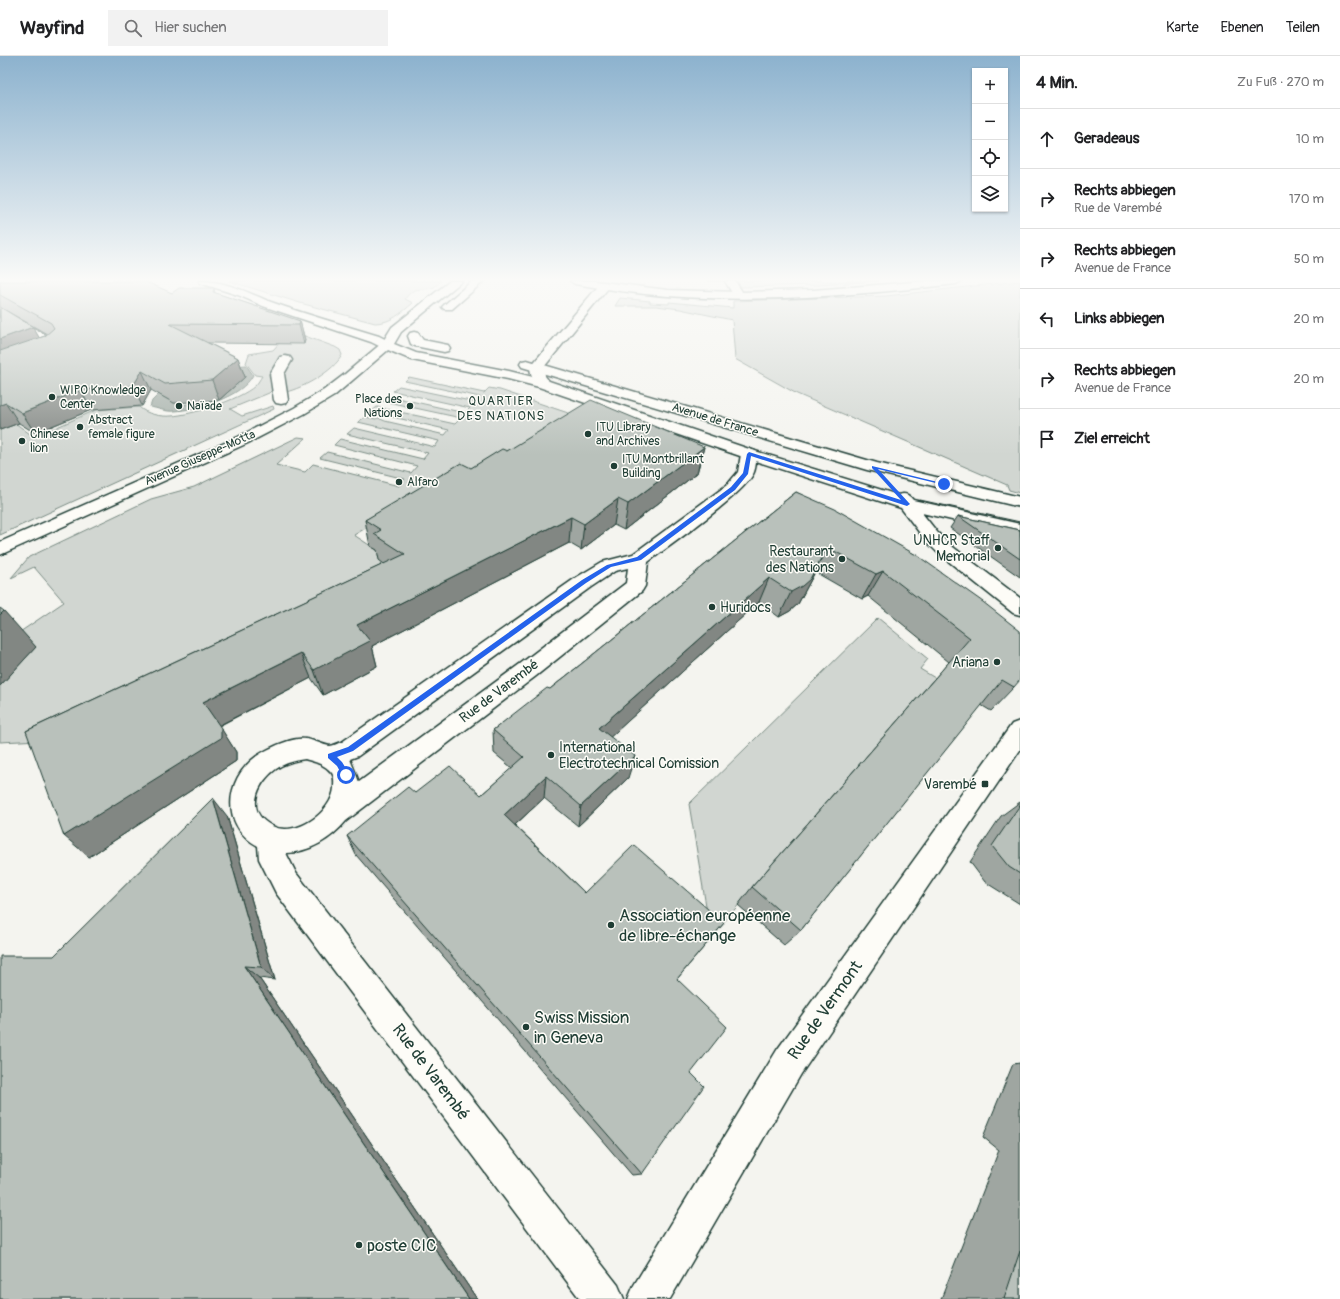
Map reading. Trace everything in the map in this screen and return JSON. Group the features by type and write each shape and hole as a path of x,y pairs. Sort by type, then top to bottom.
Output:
{"main road":[{"path":"0,369 50,350 56,346 46,339"},
{"name":"Avenue de France","path":"375,339 412,356 508,375 544,384 749,454 907,504 1020,530"},
{"path":"387,345 391,339"},
{"path":"387,345 401,339"},
{"path":"416,339 415,341 419,343 456,351"},
{"path":"544,384 538,377 537,367 560,339"},
{"name":"Avenue Giuseppe-Motta","path":"0,549 267,428 329,393 387,345"},
{"path":"281,400 277,374 285,360"},
{"name":"Avenue de France","path":"512,361 537,367 873,467 1020,502"},
{"path":"331,756 350,749 584,582 609,566 639,558 733,488 746,474 749,454"},
{"path":"873,467 907,504 931,536 943,548 1020,608"},
{"name":"Rue de Varembé","path":"339,812 528,670 636,586 639,558"},
{"name":"Rue de Vermont","path":"648,1299 789,1062 1020,731"},
{"path":"304,749 319,751 331,756 340,764 346,775 348,786 345,799 339,812 329,823 316,832 301,838 286,841 271,840 250,827 242,806 245,789 252,776 269,761 290,751 304,749"},
{"name":"Rue de Varembé","path":"271,840 273,859 286,883 604,1299"}],"shaded area":[{"path":"283,339 313,339 335,347 340,350 342,355 338,361 325,373 301,387 286,392 273,386 269,393 230,409 242,416 273,406 274,409 0,535 0,425 11,420 34,437 96,410 139,407 146,412 163,416 171,416 203,410 238,396 255,386 262,376 255,375 246,363 249,354 273,350"},
{"path":"733,339 1020,339 1020,493 1009,490 1007,485 797,394 735,359"},
{"path":"246,365 253,375 247,383 239,390 218,401 194,408 174,411 150,407 152,401 160,393 160,395 179,406 209,399 233,366"},
{"path":"409,377 484,393 489,388 500,390 589,420 415,499 354,535 386,556 409,580 235,666 161,668 143,710 40,740 0,742 0,686 36,647 17,634 64,602 34,567 11,578 29,557 151,499 194,487 298,437 306,438 276,465 305,472 313,464 399,486 405,479 320,458 327,452 411,473 417,466 334,445 340,439 423,459 428,453 347,434 354,428 435,447 439,441 358,422 365,417 378,418 445,435 449,430 371,412 377,407 455,424 461,418 383,401 388,396 465,413 470,408 393,391 399,386 475,402 480,397 405,381"},
{"path":"878,618 928,659 920,669 935,678 716,931 709,924 689,804"}],"building":[{"path":"36,339 200,339 238,358 212,380 165,384 142,371 133,386 81,390 22,413 6,403 0,405 0,351"},
{"path":"591,400 704,447 628,504 618,499 584,524 571,517 357,625 370,641 314,670 301,653 203,702 221,728 221,738 64,836 26,731 405,554 374,534 381,530 365,520 461,463 471,468 502,449 507,451"},
{"path":"796,492 835,509 918,556 983,602 1020,631 1020,680 1014,687 1002,680 801,930 752,887 970,638 883,571 876,574 827,547 810,579 802,586 791,592 769,578 599,728 635,756 581,806 546,776 504,815 585,893 634,845 724,923 677,979 727,1027 691,1073 704,1086 642,1174 347,836 408,787 415,793 450,766 481,795 524,757 493,730 547,688 550,689"},
{"path":"958,516 1020,530 1020,559"},
{"path":"0,608 4,611 0,615"},
{"path":"213,798 261,967 244,966 469,1299 0,1299 0,956 54,956"},
{"path":"1020,805 1020,874 1009,867 992,846"},
{"path":"1020,1251 1020,1299 1004,1299"}],"tram line":[{"path":"920,500 1020,522"}],"place":[{"name":"WIPO Knowledge Center","path":"52,397"},
{"name":"Naïade","path":"179,406"},
{"name":"Place des Nations","path":"410,406"},
{"name":"Abstract female figure","path":"80,427"},
{"name":"ITU Library and Archives","path":"588,434"},
{"name":"Chinese lion","path":"22,441"},
{"name":"ITU Montbrillant Building","path":"614,466"},
{"name":"Alfaro","path":"399,482"},
{"name":"UNHCR Staff Memorial","path":"998,548"},
{"name":"Restaurant des Nations","path":"842,559"},
{"name":"Huridocs","path":"712,607"},
{"name":"Ariana","path":"997,662"},
{"name":"International Electrotechnical Comission","path":"551,755"},
{"name":"Varembé","path":"985,784"},
{"name":"Association européenne de libre-échange","path":"611,925"},
{"name":"Swiss Mission in Geneva","path":"526,1027"},
{"name":"poste CIC","path":"359,1245"}],"district":[{"name":"QUARTIER DES NATIONS","path":"501,408"}],"route":[{"path":"346,775 340,764 331,756 350,749 584,582 609,566 639,558 733,488 746,474 749,454 907,504 873,467 944,484"}]}
